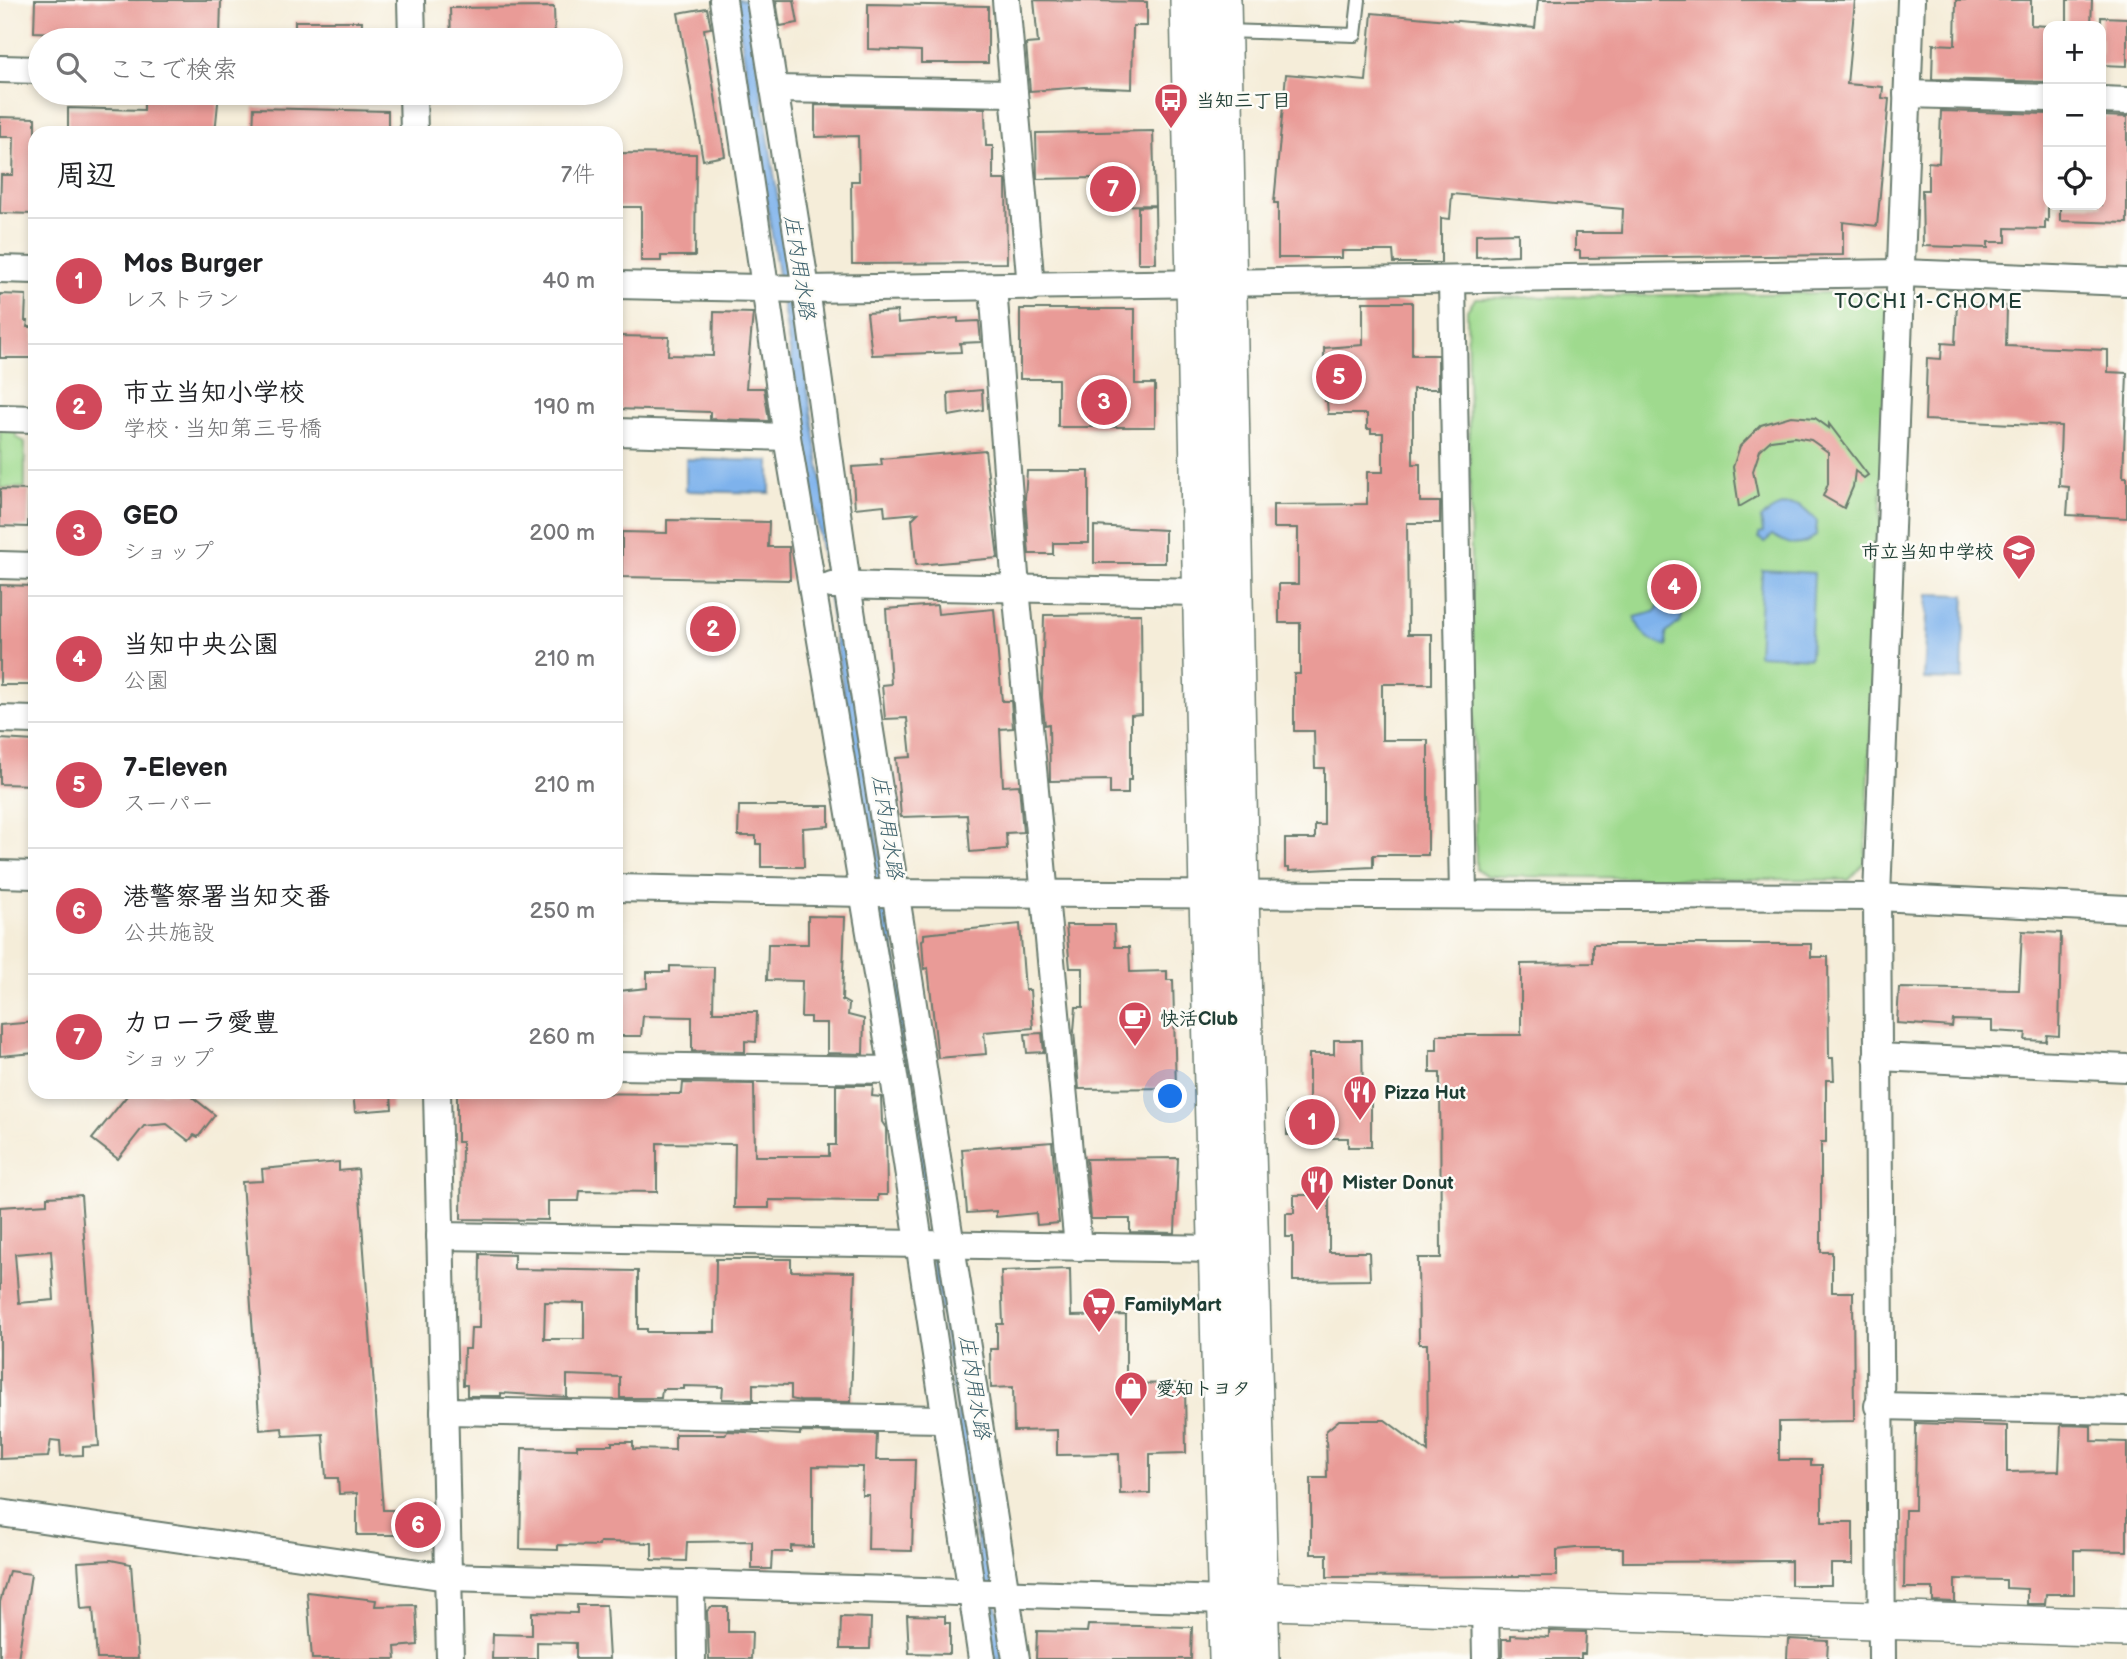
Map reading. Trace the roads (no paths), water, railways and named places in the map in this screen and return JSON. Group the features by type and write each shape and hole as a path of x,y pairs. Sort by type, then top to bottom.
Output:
{"street":[{"path":"411,0 412,28"},
{"path":"723,0 787,289 830,585 989,1593 982,1659"},
{"path":"760,0 774,89 787,289 787,437 830,585"},
{"path":"1006,0 1031,287"},
{"path":"1189,0 1212,284 1224,894 1243,1600 1228,1659"},
{"path":"1882,1659 1878,1406 1877,897 1911,0"},
{"path":"1222,16 1201,592 1224,894 1217,1249 1243,1600 1261,1659"},
{"path":"0,69 28,70"},
{"path":"774,89 1014,93"},
{"path":"1907,94 2043,98"},
{"path":"2106,100 2127,100"},
{"path":"413,105 414,126"},
{"path":"0,269 28,270"},
{"path":"623,285 787,289 1031,287 1902,273 2127,282"},
{"path":"1452,281 1463,895"},
{"path":"993,287 1043,894 1078,1247"},
{"path":"0,418 28,419"},
{"path":"623,432 787,437"},
{"path":"0,565 28,566"},
{"path":"830,585 1201,592"},
{"path":"0,719 28,720"},
{"path":"0,874 28,875"},
{"path":"623,888 880,893 1877,897 2127,909"},
{"path":"880,893 893,1070 936,1246 945,1419 989,1593 1016,1659"},
{"path":"1877,1057 2127,1068"},
{"path":"623,1066 893,1070"},
{"path":"437,1099 450,1659"},
{"path":"440,1236 1217,1249"},
{"path":"1878,1406 2127,1411"},
{"path":"443,1410 945,1419"},
{"path":"0,1513 447,1577 2127,1628"},
{"path":"691,1584 692,1659"},
{"path":"1485,1607 1486,1659"}],"lane":[{"path":"1222,16 1355,35 1359,0"}],"water":[{"path":"735,0 747,0 1005,1659 995,1659"},
{"path":"686,459 770,461 770,493 686,491"},
{"path":"1799,505 1817,521 1816,535 1810,540 1794,544 1772,535 1765,542 1759,538 1759,534 1763,533 1761,519 1765,515 1778,507"},
{"path":"1762,570 1814,573 1810,658 1758,655"},
{"path":"1928,594 1965,595 1962,680 1924,679"},
{"path":"1678,601 1685,605 1680,622 1666,633 1667,646 1646,636 1639,628 1635,617 1655,612 1659,605"}],"place":[{"name":"当知三丁目","path":"1171,130"},
{"name":"カローラ愛豊","path":"1113,189"},
{"name":"7-Eleven","path":"1339,377"},
{"name":"GEO","path":"1104,402"},
{"name":"市立当知中学校","path":"2019,581"},
{"name":"当知中央公園","path":"1674,587"},
{"name":"市立当知小学校","path":"713,629"},
{"name":"快活Club","path":"1135,1048"},
{"name":"Mos Burger","path":"1312,1122"},
{"name":"Pizza Hut","path":"1360,1122"},
{"name":"Mister Donut","path":"1317,1212"},
{"name":"FamilyMart","path":"1099,1334"},
{"name":"愛知トヨタ","path":"1131,1418"},
{"name":"港警察署当知交番","path":"418,1525"}],"district":[{"name":"TOCHI 1-CHOME","path":"1929,301"}],"water label":[{"name":"庄内用水路","path":"800,267"},
{"name":"庄内用水路","path":"888,827"},
{"name":"庄内用水路","path":"975,1387"}]}
